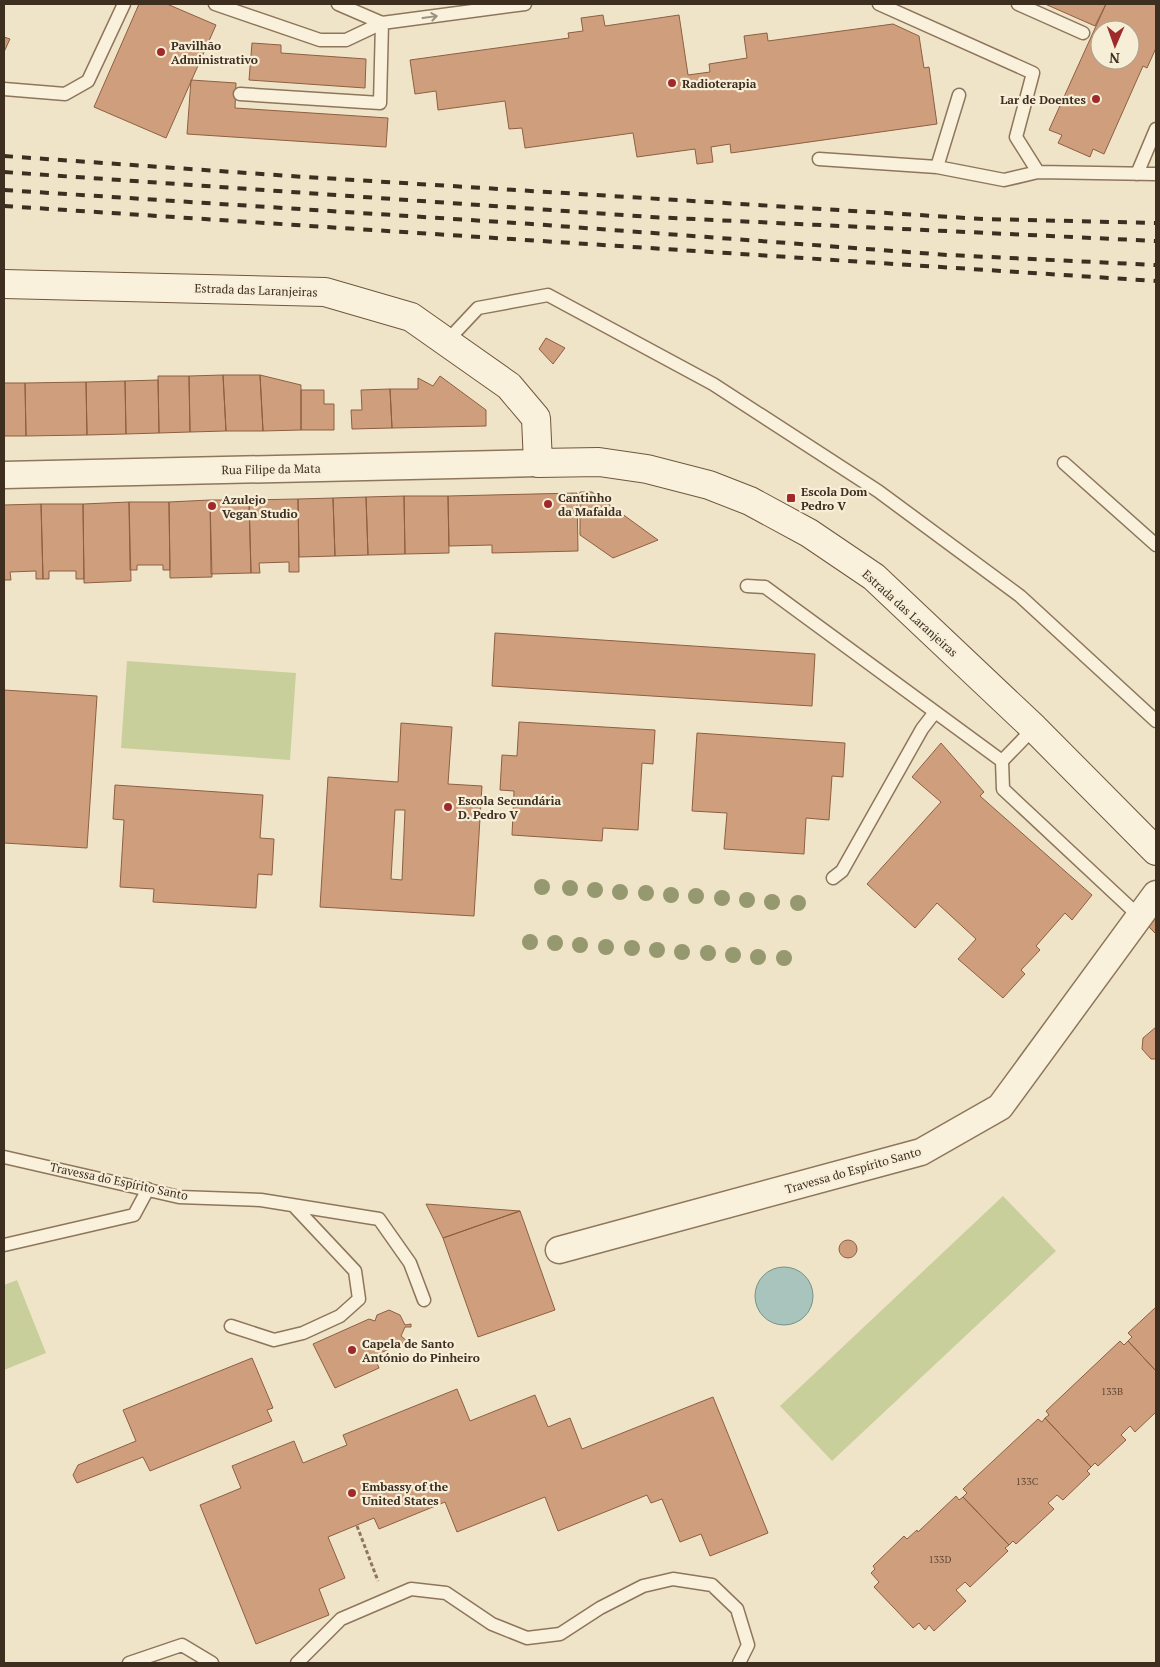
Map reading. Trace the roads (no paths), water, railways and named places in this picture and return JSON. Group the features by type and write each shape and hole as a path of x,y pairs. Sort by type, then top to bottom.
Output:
{"main road":[{"name":"Estrada das Laranjeiras","path":"4,284 325,292 410,317 509,386 536,418 538,463 599,462 647,469 708,485 780,516 874,577 1034,728 1156,851"}],"street":[{"name":"Rua Filipe da Mata","path":"4,475 538,463"},
{"name":"Travessa do Espírito Santo","path":"559,1250 921,1152 1000,1106 1156,894"}],"lane":[{"path":"4,88 66,94 88,81 124,4"},
{"path":"215,4 320,40 346,40 382,24 525,4"},
{"path":"338,4 382,24"},
{"path":"879,4 1033,73 1016,137 1038,172"},
{"path":"1018,4 1083,33"},
{"path":"240,94 380,103 382,24"},
{"path":"937,166 959,95"},
{"path":"1137,174 1156,129"},
{"path":"819,159 937,166 1004,180 1038,172 1156,174"},
{"path":"446,341 478,308 548,295 713,384 878,491 1020,596 1156,721"},
{"path":"1064,462 1156,546"},
{"path":"747,586 765,587 1002,761"},
{"path":"833,878 842,871 922,729 935,712"},
{"path":"1034,728 1002,761 1003,789 1139,916"},
{"name":"Travessa do Espírito Santo","path":"4,1157 179,1197 261,1200 379,1219 410,1263 424,1300"},
{"path":"4,1245 134,1215 148,1189"},
{"path":"231,1326 274,1340 303,1333 340,1316 359,1299 355,1271 293,1204"},
{"path":"297,1663 341,1619 411,1589 446,1593 492,1624 527,1638 560,1634 600,1608 643,1586 672,1579 712,1585 737,1608 748,1645 739,1663"},
{"path":"129,1663 182,1645 212,1663"}],"water":[{"path":"778,1267 790,1267 800,1271 809,1280 813,1302 805,1317 790,1325 778,1325 768,1321 759,1312 755,1302 755,1290 759,1280 768,1271"}],"railway":[{"path":"4,156 290,176 983,219 1156,223"},
{"path":"4,172 651,217 1156,241"},
{"path":"4,190 532,224 948,255 1156,265"},
{"path":"4,206 1156,281"}],"place":[{"name":"Pavilhão Administrativo","path":"161,52"},
{"name":"Radioterapia","path":"672,83"},
{"name":"Lar de Doentes","path":"1096,99"},
{"name":"Escola Dom Pedro V","path":"791,498"},
{"name":"Cantinho da Mafalda","path":"548,504"},
{"name":"Azulejo Vegan Studio","path":"212,506"},
{"name":"Escola Secundária D. Pedro V","path":"448,807"},
{"name":"Capela de Santo António do Pinheiro","path":"352,1350"},
{"name":"Embassy of the United States","path":"352,1493"}]}
